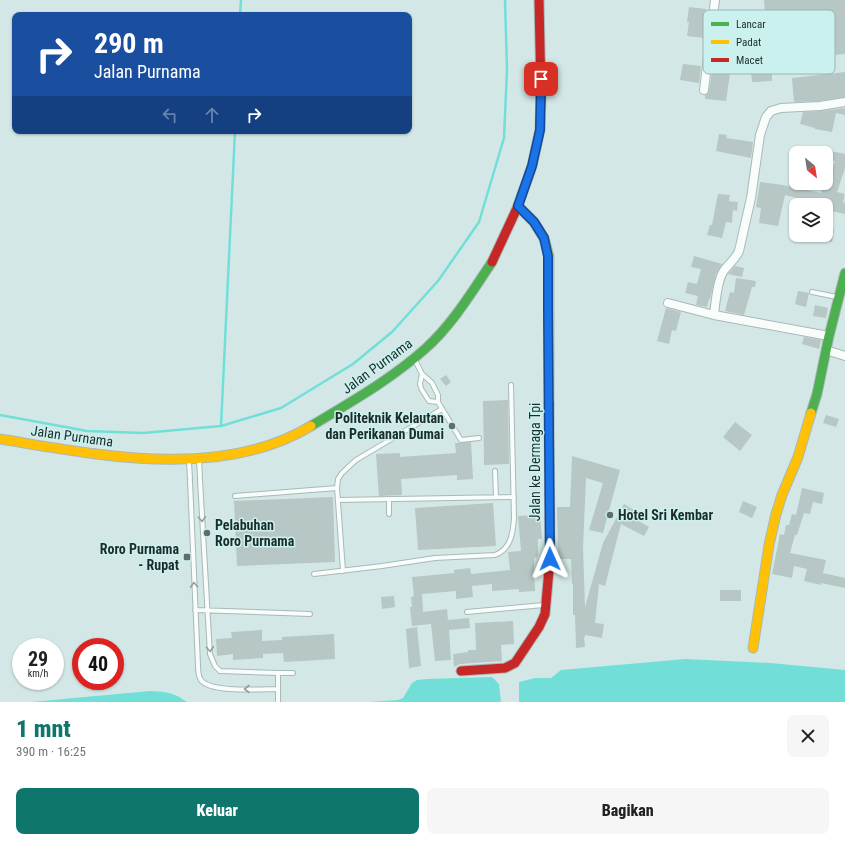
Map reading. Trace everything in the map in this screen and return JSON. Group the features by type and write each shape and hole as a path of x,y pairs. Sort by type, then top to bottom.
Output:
{"street":[{"name":"Jalan Purnama","path":"0,439 107,456 199,458 258,449 294,436 379,385 414,358 426,348 446,326 469,297 493,260 518,206 532,166 540,130 541,94 539,0"},
{"path":"714,10 715,0"},
{"path":"704,90 706,74"},
{"path":"714,315 715,302 723,272 739,252 751,198 760,135 766,116 771,111 780,108 820,106 845,102"},
{"name":"Jalan ke Dermaga Tpi","path":"461,671 505,668 515,663 539,627 545,614 550,559 548,256 544,238 534,222 518,206"},
{"path":"752,648 769,545 776,514 782,495 798,457 817,394 829,336 845,273"},
{"path":"668,303 714,315 829,336"},
{"path":"826,350 845,356"}],"lane":[{"path":"812,292 839,297"},
{"path":"414,358 422,374 432,382 438,395 438,402 461,440 479,438"},
{"path":"422,374 420,384 421,389 429,400 438,402"},
{"path":"314,574 435,558 495,555 500,553 508,545 511,539 514,518 511,385"},
{"path":"344,571 337,488 338,479 342,473 356,460 442,409"},
{"path":"189,458 195,610 200,678 203,683 221,689 278,689"},
{"path":"199,458 210,654 214,666 220,671 293,673"},
{"path":"495,470 496,497"},
{"path":"235,496 337,488"},
{"path":"338,500 514,497"},
{"path":"389,499 389,514"},
{"path":"467,612 546,605"},
{"path":"195,610 310,614"},
{"path":"278,673 278,702"}],"water":[{"path":"685,659 770,663 845,670 845,702 519,702 519,682 535,678 551,678 561,670"},
{"path":"492,677 499,684 501,702 370,702 398,700 403,698 412,683 417,680"},
{"path":"150,691 170,693 187,702 31,702"}],"building":[{"path":"764,0 845,0 845,54 835,55 835,10 765,10"},
{"path":"689,7 706,9 703,10 703,38 687,36 689,22 687,22"},
{"path":"683,64 701,66 699,83 680,80"},
{"path":"845,72 845,97 819,101 794,102 792,78"},
{"path":"712,74 730,74 726,101 705,99 705,95 709,91"},
{"path":"751,74 772,74 772,81 752,82"},
{"path":"845,108 845,115 836,113 832,132 815,129 800,124 803,112"},
{"path":"719,134 727,135 726,138 753,142 751,158 716,151"},
{"path":"833,151 845,154 845,168 837,192 845,194 843,202 845,204 845,214 833,211 833,198 797,198 785,195 778,226 759,223 761,208 756,207 760,182 789,186 789,190 807,190 821,193 822,190 833,190 833,166 835,161 833,161"},
{"path":"718,194 730,195 729,201 738,202 737,211 733,210 732,223 726,222 722,238 707,235 710,225 712,225"},
{"path":"694,256 722,264 716,274 707,307 696,305 698,296 685,293 688,282 697,284 701,269 691,267"},
{"path":"735,266 744,268 742,277 728,274"},
{"path":"736,278 756,281 755,287 752,287 744,315 725,311 730,292 734,293"},
{"path":"798,291 809,293 806,307 795,304"},
{"path":"815,305 828,308 826,318 813,316"},
{"path":"666,308 681,312 676,331 672,330 669,344 657,341"},
{"path":"804,337 821,340 819,349 802,344"},
{"path":"446,375 451,382 446,386 440,379"},
{"path":"508,400 509,464 484,465 483,401"},
{"path":"826,415 839,419 836,427 823,423"},
{"path":"735,422 752,435 740,451 723,437"},
{"path":"471,442 473,479 457,480 457,475 401,479 402,495 379,496 376,454 400,453 400,457 456,453 455,443"},
{"path":"572,456 620,470 603,533 589,530 603,483 586,478 583,548 585,607 603,543 624,504 634,510 630,516 649,527 644,536 621,524 605,586 599,584 595,623 604,624 602,638 585,635 585,647 576,648 571,559 558,559 557,507 570,507"},
{"path":"802,488 824,493 822,504 813,502 810,514 804,513 797,535 795,535 790,553 826,560 823,573 845,578 845,588 804,581 807,569 794,566 792,578 772,574 780,534 784,535 786,525 789,525 792,514 796,515"},
{"path":"333,497 335,562 237,566 234,501"},
{"path":"743,501 757,507 752,518 739,512"},
{"path":"493,503 496,546 418,550 415,508"},
{"path":"540,515 542,539 538,539 538,557 534,558 535,591 519,592 519,589 492,591 492,584 472,586 473,597 456,599 456,591 422,594 423,612 447,609 448,620 469,618 470,628 449,630 451,660 435,661 431,624 412,626 410,607 412,607 411,597 414,596 412,577 454,573 454,570 470,568 471,574 510,570 508,552 521,551 518,516"},
{"path":"720,590 741,590 741,601 720,601"},
{"path":"394,596 395,607 382,609 381,597"},
{"path":"513,621 514,644 501,645 502,661 460,664 454,667 453,654 468,652 468,650 476,650 475,623"},
{"path":"417,627 421,666 409,668 406,629"},
{"path":"262,630 262,641 282,640 282,637 334,634 335,659 284,662 283,653 263,654 263,658 233,660 233,654 217,656 216,639 232,638 231,632"}],"waterway":[{"path":"240,12 241,0"},
{"path":"0,415 87,431 143,433 221,426 281,408 353,364 392,332 438,281 479,222 504,138 507,69 505,0"},
{"path":"221,426 235,134"}],"traffic: fast":[{"path":"311,426 384,381 435,340 453,319 492,262"},
{"path":"811,413 817,394 829,336 845,273"}],"traffic: slow":[{"path":"518,206 534,222 544,238 549,256 549,403"},
{"path":"753,648 769,545 776,514 782,495 798,457 811,413"},
{"path":"0,439 118,456 158,459 199,459 238,453 276,443 311,426"}],"traffic: jam":[{"path":"492,262 518,206 532,166 540,130 541,94 539,0"},
{"path":"461,671 505,668 515,663 539,627 545,614 550,559 549,403"}],"place":[{"name":"Politeknik Kelautan dan Perikanan Dumai","path":"452,426"},
{"name":"Hotel Sri Kembar","path":"610,515"},
{"name":"Pelabuhan Roro Purnama","path":"207,533"},
{"name":"Roro Purnama - Rupat","path":"187,557"}],"route":[{"path":"541,79 540,130 532,166 518,206 534,222 544,238 548,256 550,559"}]}
